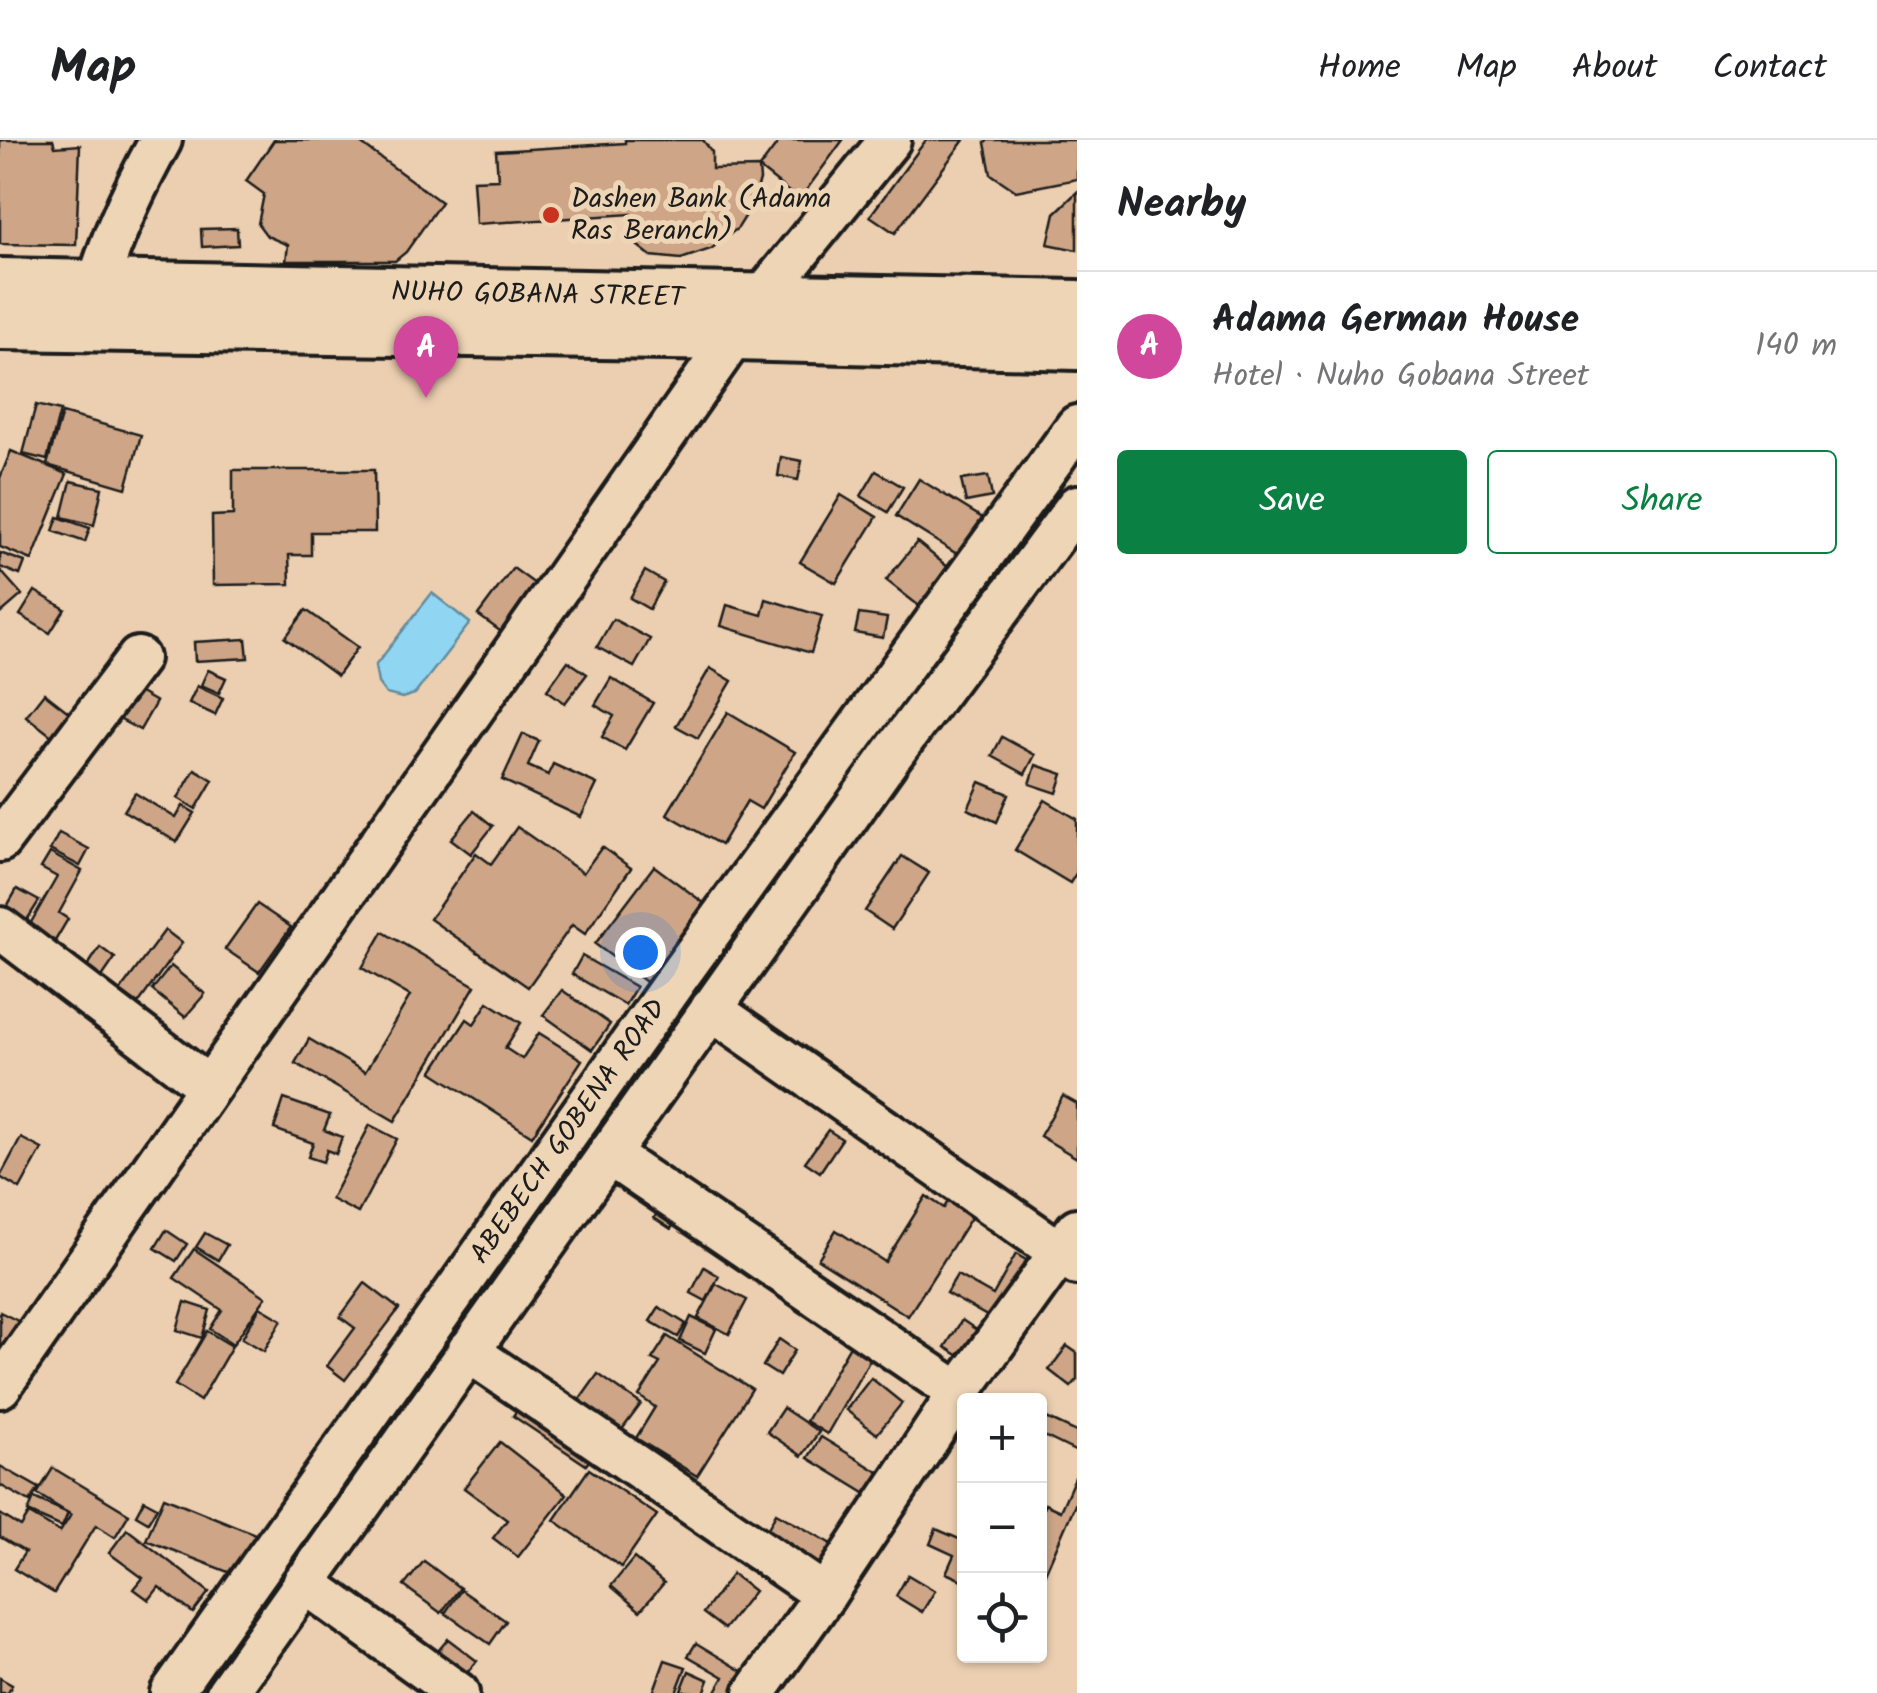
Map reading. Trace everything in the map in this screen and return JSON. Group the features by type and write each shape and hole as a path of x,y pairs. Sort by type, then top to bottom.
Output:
{"main road":[{"name":"NUHO GOBANA STREET","path":"0,284 92,305 748,317 1077,306"},
{"name":"NUHO GOBANA STREET","path":"0,324 92,305"},
{"name":"NUHO GOBANA STREET","path":"748,317 1077,344"}],"street":[{"path":"92,305 132,193 161,140"},
{"path":"0,1388 748,317 890,140"},
{"name":"ABEBECH GOBENA ROAD","path":"171,1693 658,1006 1077,426"},
{"name":"ABEBECH GOBENA ROAD","path":"227,1693 891,756 1077,506"},
{"path":"0,841 138,658"},
{"path":"0,928 210,1086"},
{"path":"608,1154 960,1393 1071,1249 710,1010"},
{"path":"468,1351 825,1594"},
{"path":"755,1693 957,1397"},
{"path":"304,1582 458,1693"}],"water":[{"path":"432,593 470,623 415,694 402,698 386,694 378,683 375,666"}],"building":[{"path":"0,140 53,140 55,147 80,145 76,245 0,244"},
{"path":"274,140 356,140 441,202 406,252 395,261 286,261 288,245 267,236 258,224 264,194 246,181"},
{"path":"625,140 703,140 712,152 712,169 759,168 753,204 738,228 711,249 681,259 651,256 633,242 631,214 476,224 473,180 498,179 496,151"},
{"path":"780,140 843,140 799,200 759,168"},
{"path":"926,140 964,140 895,233 870,216"},
{"path":"1077,140 1077,179 1016,191 991,174 985,143"},
{"path":"1077,192 1077,250 1048,244 1055,213"},
{"path":"237,228 238,245 202,247 201,229"},
{"path":"36,405 60,411 47,460 23,454"},
{"path":"62,413 141,435 126,488 47,465"},
{"path":"11,451 67,474 32,560 0,547 0,478"},
{"path":"781,457 802,461 798,480 778,476"},
{"path":"233,470 374,470 375,532 311,532 311,555 289,555 290,584 213,585 212,516 233,515"},
{"path":"876,471 903,487 888,512 861,496"},
{"path":"988,476 992,497 966,502 961,480"},
{"path":"919,479 989,522 965,559 896,516"},
{"path":"71,481 102,488 94,525 62,517"},
{"path":"841,495 877,517 836,583 800,562"},
{"path":"58,517 90,528 85,542 53,531"},
{"path":"917,542 954,572 923,609 886,580"},
{"path":"0,553 25,562 20,575 0,567"},
{"path":"513,568 546,592 511,639 478,615"},
{"path":"0,570 22,595 0,614"},
{"path":"645,571 664,582 649,609 630,598"},
{"path":"35,591 65,609 50,633 20,615"},
{"path":"766,599 822,616 811,653 721,626 727,605 762,615"},
{"path":"306,610 358,647 337,676 285,638"},
{"path":"859,614 887,618 883,638 855,633"},
{"path":"613,619 650,639 634,667 597,647"},
{"path":"246,639 248,658 195,661 194,642"},
{"path":"568,661 587,674 565,703 547,690"},
{"path":"710,668 732,681 698,738 676,726"},
{"path":"208,670 226,678 219,693 201,685"},
{"path":"611,678 653,703 625,750 602,737 614,716 595,705"},
{"path":"197,686 223,698 215,715 189,703"},
{"path":"135,690 156,702 140,730 119,719"},
{"path":"44,693 71,714 53,737 26,716"},
{"path":"728,712 795,752 761,809 747,801 721,845 667,814"},
{"path":"523,734 539,741 528,766 548,775 553,764 597,784 581,817 502,780"},
{"path":"1002,737 1035,755 1025,774 992,756"},
{"path":"1036,765 1063,774 1057,793 1030,784"},
{"path":"195,769 213,780 196,809 178,798"},
{"path":"980,782 1009,794 997,822 968,809"},
{"path":"135,793 176,818 183,806 195,813 177,842 124,811"},
{"path":"1045,800 1077,819 1077,872 1070,883 1015,850"},
{"path":"474,811 493,826 471,854 451,839"},
{"path":"517,827 583,873 602,847 631,868 585,934 572,925 528,987 430,919 476,853 491,864"},
{"path":"59,833 89,849 80,866 50,850"},
{"path":"50,853 82,871 59,913 68,919 55,941 29,926 57,877 41,868"},
{"path":"902,856 929,873 892,929 865,911"},
{"path":"654,866 708,906 649,984 595,944"},
{"path":"17,889 39,901 27,920 6,908"},
{"path":"257,904 291,927 259,972 225,949"},
{"path":"165,930 182,943 138,1004 120,991"},
{"path":"383,932 475,986 395,1121 295,1063 309,1039 365,1072 410,996 362,968"},
{"path":"100,947 115,958 102,977 87,967"},
{"path":"582,956 636,987 625,1005 572,974"},
{"path":"171,966 205,994 185,1017 152,990"},
{"path":"562,990 610,1024 592,1050 543,1015"},
{"path":"488,1002 521,1023 505,1048 522,1059 539,1033 582,1060 532,1136 432,1072 467,1019 474,1024"},
{"path":"1063,1096 1077,1104 1077,1158 1040,1136"},
{"path":"284,1099 330,1115 324,1130 342,1137 336,1154 327,1150 323,1162 308,1157 313,1143 274,1129"},
{"path":"370,1125 397,1139 358,1213 331,1199"},
{"path":"828,1130 842,1139 820,1172 805,1162"},
{"path":"21,1138 42,1149 20,1189 0,1177"},
{"path":"952,1195 976,1210 908,1316 818,1259 836,1230 885,1262 926,1196 944,1208"},
{"path":"665,1202 681,1212 671,1229 654,1218"},
{"path":"166,1230 187,1244 176,1261 155,1248"},
{"path":"205,1233 227,1245 218,1260 196,1247"},
{"path":"194,1249 266,1297 233,1344 210,1329 222,1310 174,1278"},
{"path":"1016,1254 1036,1266 1003,1325 946,1293 957,1275 993,1295"},
{"path":"704,1267 719,1276 706,1301 691,1293"},
{"path":"365,1283 399,1309 345,1380 327,1366 355,1328 340,1317"},
{"path":"716,1284 747,1300 729,1334 698,1318"},
{"path":"185,1302 210,1310 202,1338 177,1330"},
{"path":"260,1307 282,1320 264,1351 242,1338"},
{"path":"659,1307 686,1324 678,1337 650,1321"},
{"path":"0,1312 32,1328 19,1353 0,1343"},
{"path":"691,1317 716,1329 705,1353 680,1341"},
{"path":"962,1320 987,1337 970,1363 945,1347"},
{"path":"859,1330 880,1342 827,1434 806,1421"},
{"path":"207,1331 232,1346 200,1401 175,1385"},
{"path":"667,1336 752,1389 697,1476 636,1438 655,1407 639,1396 660,1363 652,1359"},
{"path":"779,1339 795,1350 779,1376 763,1366"},
{"path":"1067,1346 1077,1353 1077,1380 1071,1387 1049,1370"},
{"path":"598,1374 641,1404 618,1435 576,1405"},
{"path":"871,1378 902,1403 877,1434 846,1410"},
{"path":"524,1400 597,1449 586,1465 513,1416"},
{"path":"783,1408 819,1432 802,1456 767,1432"},
{"path":"1047,1418 1077,1432 1077,1452 1047,1437"},
{"path":"821,1437 901,1486 888,1507 808,1458"},
{"path":"500,1442 567,1494 518,1557 493,1538 507,1520 464,1488"},
{"path":"0,1466 39,1488 30,1502 0,1485"},
{"path":"53,1468 129,1514 115,1537 96,1525 54,1593 14,1569 25,1552 0,1537 0,1514 21,1527 29,1514 60,1532 71,1515 37,1494"},
{"path":"589,1469 657,1515 621,1567 554,1520"},
{"path":"1077,1473 1077,1500 1047,1569 1047,1505 1060,1511"},
{"path":"164,1497 255,1534 238,1576 146,1540"},
{"path":"34,1498 68,1513 62,1527 28,1512"},
{"path":"144,1500 157,1507 148,1522 136,1515"},
{"path":"776,1513 852,1555 840,1577 764,1536"},
{"path":"127,1529 209,1592 193,1613 159,1587 149,1600 134,1589 143,1578 109,1553"},
{"path":"936,1529 957,1538 957,1578 946,1573 954,1555 930,1544"},
{"path":"634,1558 664,1583 640,1611 611,1586"},
{"path":"424,1561 460,1588 441,1613 404,1586"},
{"path":"732,1574 754,1591 724,1629 703,1613"},
{"path":"908,1575 935,1591 922,1612 896,1596"},
{"path":"461,1590 506,1621 490,1644 445,1613"},
{"path":"448,1639 477,1661 461,1680 433,1657"},
{"path":"696,1643 749,1675 751,1693 715,1693 724,1677 688,1656"},
{"path":"665,1660 686,1667 676,1693 653,1693"},
{"path":"689,1671 709,1680 704,1693 681,1691"},
{"path":"0,1678 12,1685 8,1693 0,1693"}],"place":[{"name":"Dashen Bank (Adama Ras Beranch)","path":"551,215"},
{"name":"Adama German House","path":"426,398"}]}
